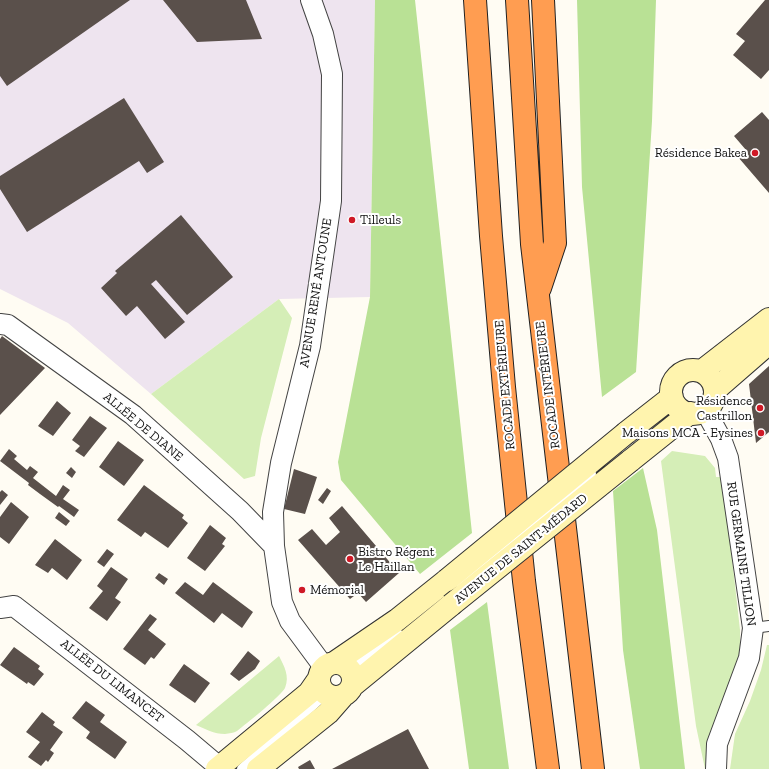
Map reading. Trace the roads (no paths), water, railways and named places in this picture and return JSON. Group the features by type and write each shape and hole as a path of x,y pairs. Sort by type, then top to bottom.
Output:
{"highway":[{"name":"ROCADE EXTÉRIEURE","path":"475,0 490,228 504,387 524,581 548,769"},
{"name":"ROCADE INTÉRIEURE","path":"517,0 531,228 593,769"},
{"path":"538,295 555,244 543,0"}],"main road":[{"path":"702,371 769,319"},
{"path":"715,390 769,343"},
{"path":"688,370 702,371 711,378 715,390 713,402 710,407 697,412 684,412 678,408 672,397 673,383 682,373 688,370"},
{"name":"AVENUE DE SAINT-MÉDARD","path":"258,769 328,713 335,680 397,620 451,591 632,430 672,397"},
{"name":"AVENUE DE SAINT-MÉDARD","path":"218,768 309,693 335,680 451,591 697,412"}],"street":[{"name":"AVENUE RENÉ ANTOUNE","path":"311,0 323,34 332,74 331,201 310,346 281,463 273,512 274,546 282,602 290,621 335,680"},
{"name":"ALLÉE DE DIANE","path":"0,324 8,325 132,415 240,511 274,546"},
{"name":"RUE GERMAINE TILLION","path":"697,412 722,439 728,458 761,627 717,744 716,769"},
{"name":"ALLÉE DU LIMANCET","path":"0,608 14,606 187,740 218,768"}],"lane":[{"name":"AVENUE DE SAINT-MÉDARD","path":"242,769 335,680 404,630"}],"place":[{"name":"Résidence Bakea","path":"755,153"},
{"name":"Tilleuls","path":"352,220"},
{"name":"Résidence Castrillon","path":"760,408"},
{"name":"Maisons MCA - Eysines","path":"761,433"},
{"name":"Bistro Régent Le Haillan","path":"350,559"},
{"name":"Mémorial","path":"302,590"}]}
